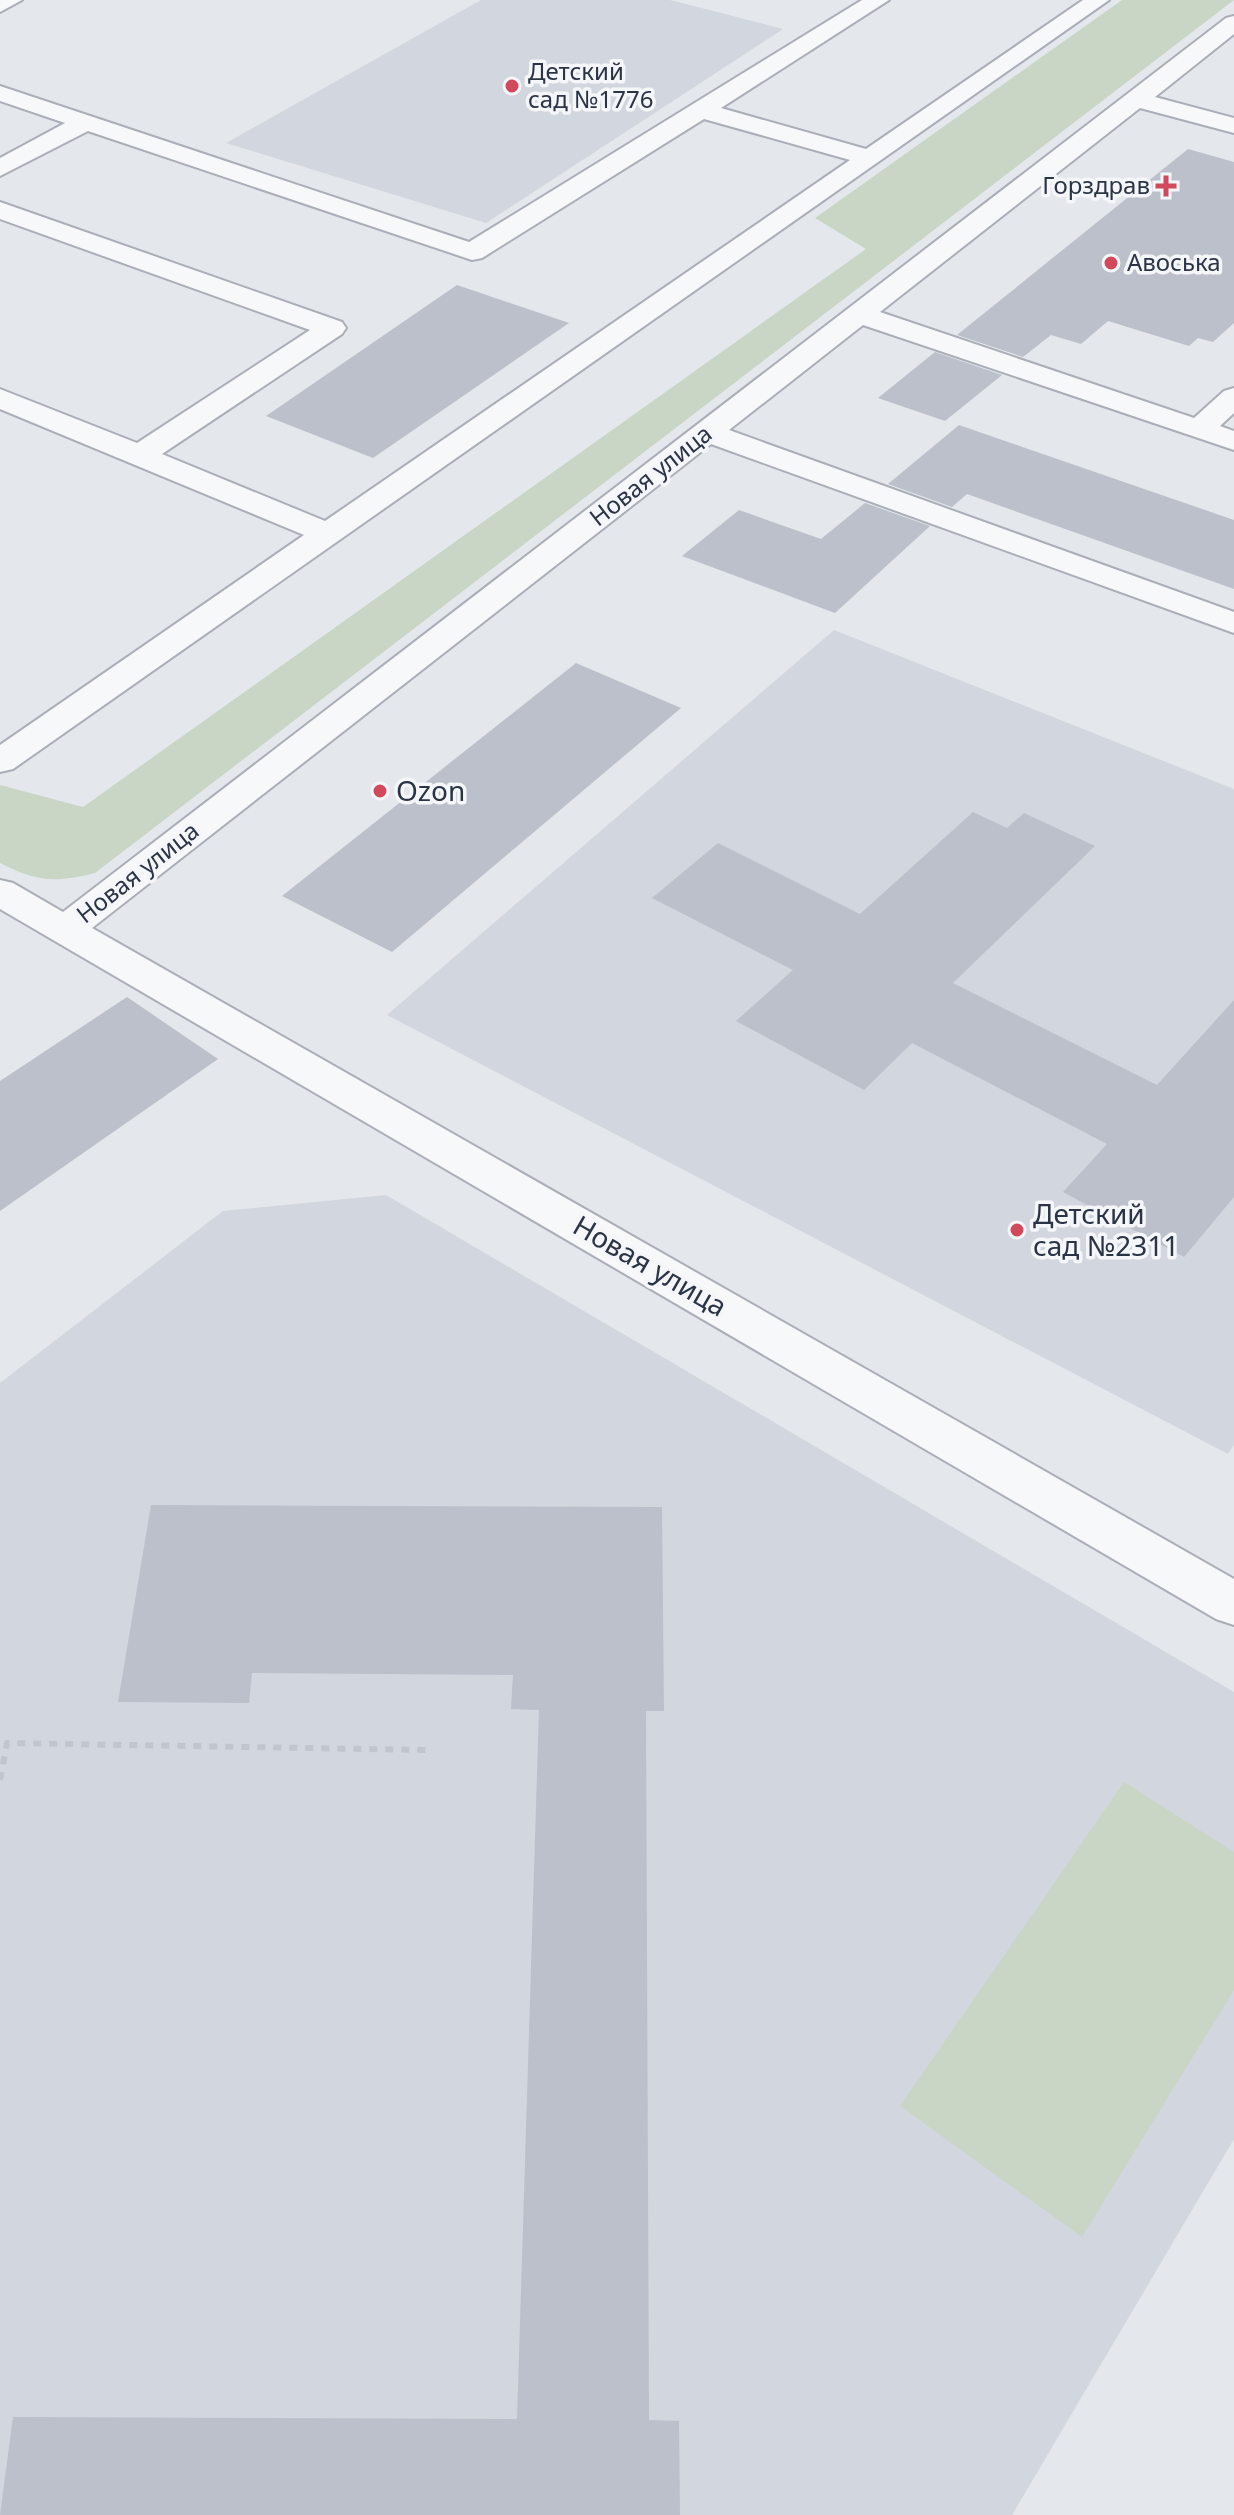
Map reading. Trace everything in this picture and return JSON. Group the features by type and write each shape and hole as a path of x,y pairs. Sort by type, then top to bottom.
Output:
{"street":[{"path":"0,5 11,0"},
{"path":"0,93 472,252 878,0"},
{"path":"0,761 1098,0"},
{"name":"Новая улица","path":"67,928 1231,28"},
{"path":"1136,99 1234,126"},
{"path":"700,110 870,158"},
{"path":"0,168 86,122"},
{"path":"0,210 332,328 139,455"},
{"path":"859,314 1234,441"},
{"path":"1199,429 1234,397"},
{"path":"0,398 328,534"},
{"path":"707,432 1234,623"},
{"name":"Новая улица","path":"0,892 1234,1604"}],"path":[{"path":"0,1780 7,1743 426,1750"}],"shaded area":[{"name":"Детский сад №1776","path":"481,0 670,0 783,29 486,223 226,143"},
{"name":"Детский сад №2311","path":"834,630 1234,789 1234,1445 1228,1454 387,1015"},
{"path":"386,1195 1234,1692 1234,2139 1012,2515 0,2515 0,1383 223,1211"}],"green space":[{"path":"1122,0 1234,0 95,873 46,879 0,863 0,785 83,807 866,249 815,218"},
{"path":"1124,1782 1234,1852 1234,1990 1082,2237 900,2106"}],"building":[{"name":"Авоська","path":"1188,149 1234,162 1234,323 1213,342 1198,338 1189,346 1108,321 1081,344 1051,335 1023,357 957,335"},
{"path":"457,285 569,323 373,458 266,416"},
{"path":"935,352 1002,375 945,421 878,398"},
{"path":"959,425 1234,520 1234,589 967,494 952,507 888,484"},
{"path":"865,503 930,526 835,613 682,556 739,510 821,539"},
{"path":"576,663 681,708 392,952 282,896"},
{"path":"973,812 1007,828 1024,813 1095,846 953,983 1157,1085 1234,1000 1234,1197 1184,1257 1063,1192 1107,1144 912,1043 864,1090 736,1021 793,970 652,898 718,843 860,914"},
{"path":"127,997 218,1059 0,1211 0,1081"},
{"path":"151,1505 662,1507 664,1711 646,1711 649,2420 679,2421 680,2515 0,2515 13,2417 517,2419 539,1710 511,1709 513,1675 252,1673 249,1703 118,1702"}],"place":[{"name":"Детский сад №1776","path":"512,86"},
{"name":"Горздрав","path":"1166,186"},
{"name":"Авоська","path":"1111,263"},
{"name":"Ozon","path":"380,791"},
{"name":"Детский сад №2311","path":"1017,1230"}]}
